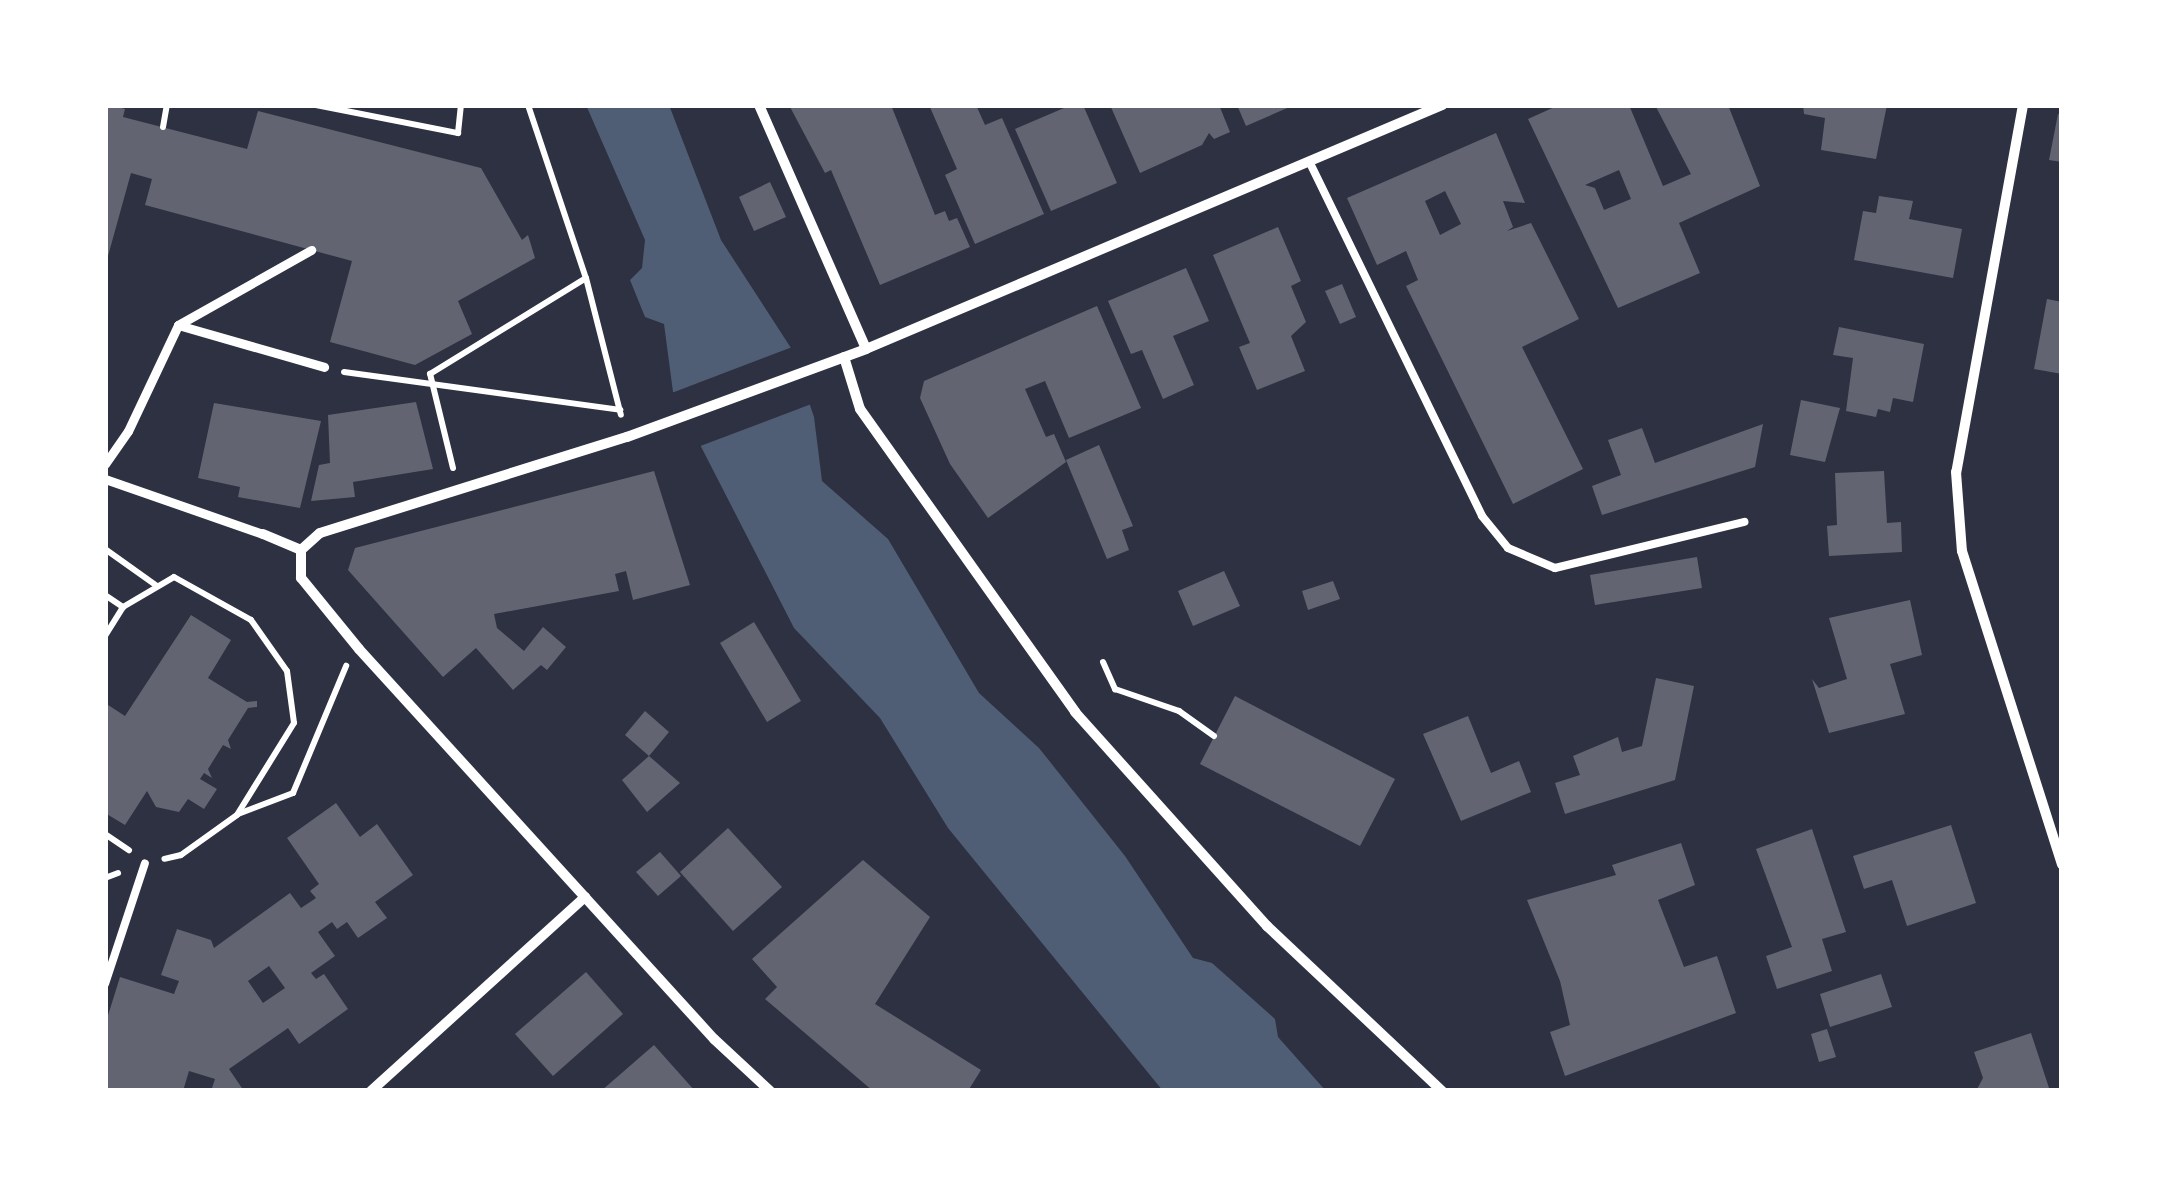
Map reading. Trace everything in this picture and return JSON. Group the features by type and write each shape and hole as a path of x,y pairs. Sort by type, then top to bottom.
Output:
{"street":[{"path":"759,105 866,348"},
{"path":"770,1091 584,897 336,621 302,578 302,550 320,533 671,420 866,348 1442,105"},
{"path":"2023,105 1956,472 1962,550 2062,864"},
{"path":"105,464 128,431 178,325 311,250"},
{"path":"178,325 324,367"},
{"path":"844,356 860,409 1075,712 1267,926 1442,1091"},
{"path":"105,478 302,550"},
{"path":"371,1091 584,897"}],"lane":[{"path":"1309,162 1482,516 1508,548 1555,568 1744,522"},
{"path":"105,984 145,864"}],"path":[{"path":"163,128 167,105"},
{"path":"316,105 458,133 461,105"},
{"path":"344,372 619,406 586,278 528,105"},
{"path":"458,488 430,374 480,338 586,278"},
{"path":"105,549 157,587"},
{"path":"105,636 123,607 174,577 220,597 251,620 286,671 294,722 237,815"},
{"path":"105,595 123,607"},
{"path":"1103,662 1115,690 1179,711 1214,736"},
{"path":"105,878 181,855 237,815 294,793 334,680"}],"water":[{"path":"586,105 669,105 721,240 791,348 814,417 822,481 888,539 979,693 1039,748 1125,856 1193,958 1212,963 1275,1019 1278,1037 1326,1091 1163,1091 948,828 880,718 794,628 673,392 664,324 645,317 630,280 642,268 645,240"}],"pier":[{"path":"795,346 814,403 695,448 669,394"}],"building":[{"path":"110,105 125,109 123,117 247,149 258,111 481,168 522,240 528,235 535,258 458,301 472,334 415,365 330,342 352,261 145,205 152,179 131,173 105,267 105,108"},
{"path":"789,105 891,105 935,215 945,211 949,221 957,218 970,247 880,285 831,170 825,173"},
{"path":"929,105 976,105 985,125 1002,118 1044,214 975,244 945,175 957,169"},
{"path":"1071,105 1083,105 1117,183 1051,211 1015,129"},
{"path":"1110,105 1219,105 1230,132 1214,139 1209,133 1202,145 1140,173"},
{"path":"1237,105 1294,105 1246,126"},
{"path":"1559,105 1629,105 1663,186 1691,174 1655,105 1728,105 1760,186 1679,223 1700,273 1618,308 1528,119","holes":["1619,170 1631,199 1604,210 1595,188 1585,185"]},
{"path":"1803,105 1887,105 1876,159 1821,150 1825,118 1804,114"},
{"path":"2058,114 2062,115 2062,162 2049,160"},
{"path":"1496,133 1525,203 1503,201 1513,227 1507,231 1531,223 1579,319 1522,347 1583,469 1513,504 1406,286 1418,280 1406,251 1377,265 1347,198","holes":["1445,191 1461,224 1440,235 1425,201"]},
{"path":"770,182 786,217 754,231 739,197"},
{"path":"1879,196 1913,201 1909,219 1962,229 1953,278 1854,260 1863,211 1876,213"},
{"path":"1278,227 1301,281 1291,286 1306,322 1291,336 1305,371 1257,390 1239,347 1250,343 1213,255"},
{"path":"1186,268 1209,321 1173,336 1194,385 1163,399 1142,350 1131,354 1108,301"},
{"path":"1342,284 1356,317 1340,324 1325,291"},
{"path":"2047,299 2062,302 2062,374 2034,369"},
{"path":"1097,306 1141,408 1069,438 1045,381 1025,389 1046,437 1054,434 1066,462 988,518 950,464 920,398 924,381"},
{"path":"1839,327 1924,344 1913,402 1893,398 1890,412 1878,409 1876,417 1846,411 1853,358 1833,355"},
{"path":"1801,400 1840,408 1825,462 1790,455"},
{"path":"416,402 433,469 353,482 355,497 311,501 319,465 330,463 328,415"},
{"path":"214,403 321,421 300,508 238,497 240,487 198,478"},
{"path":"1763,424 1755,467 1602,515 1592,486 1621,475 1608,440 1642,428 1655,463"},
{"path":"1099,445 1133,526 1122,530 1129,550 1107,559 1066,460"},
{"path":"654,471 690,585 633,600 626,571 615,574 619,591 494,614 497,628 524,651 543,627 566,647 547,670 541,665 513,690 476,648 443,677 348,570 355,548"},
{"path":"1884,471 1887,523 1901,522 1902,552 1829,556 1827,526 1837,525 1835,473"},
{"path":"1697,557 1702,588 1595,605 1590,575"},
{"path":"1224,571 1240,606 1193,626 1178,591"},
{"path":"1333,581 1340,599 1308,610 1302,591"},
{"path":"1910,600 1922,655 1890,664 1905,714 1829,733 1812,679 1819,688 1847,679 1829,618"},
{"path":"191,615 231,640 208,678 247,702 257,701 257,707 248,708 228,740 231,749 223,745 208,769 212,778 204,773 200,779 217,789 204,809 188,799 179,812 156,807 147,791 125,825 105,813 105,703 125,716"},
{"path":"754,622 801,701 767,722 720,643"},
{"path":"1656,678 1694,686 1675,780 1565,814 1555,783 1580,775 1573,756 1618,737 1622,752 1642,746"},
{"path":"1235,696 1395,779 1360,846 1200,764"},
{"path":"645,711 669,732 649,756 625,735"},
{"path":"1468,716 1491,773 1519,761 1531,792 1461,821 1423,734"},
{"path":"649,756 680,783 647,812 622,780"},
{"path":"336,803 360,837 377,824 413,875 375,902 387,918 358,938 347,922 337,929 332,922 318,932 335,956 311,973 316,979 324,974 348,1009 299,1044 288,1028 229,1069 244,1091 211,1091 215,1079 189,1071 183,1091 105,1091 105,1025 120,977 174,994 179,981 161,975 177,929 211,940 214,948 290,893 301,908 316,898 310,891 319,884 287,838","holes":["269,966 285,988 263,1003 248,981"]},
{"path":"1951,825 1976,903 1907,926 1892,880 1864,889 1853,856"},
{"path":"728,828 782,887 733,931 680,872"},
{"path":"1812,829 1846,932 1822,939 1832,971 1777,989 1766,956 1792,947 1756,849"},
{"path":"1681,843 1695,885 1658,900 1684,967 1717,956 1736,1013 1565,1076 1550,1032 1570,1025 1560,981 1527,900 1616,875 1612,865"},
{"path":"660,852 681,876 658,896 636,872"},
{"path":"863,860 930,917 875,1004 981,1070 968,1091 873,1091 765,999 777,987 752,959"},
{"path":"586,972 623,1014 553,1076 515,1034"},
{"path":"1881,974 1892,1007 1830,1027 1820,994"},
{"path":"1827,1029 1836,1057 1819,1062 1811,1034"},
{"path":"2031,1033 2050,1091 1976,1091 1983,1078 1974,1052"},
{"path":"654,1045 695,1091 601,1091"}]}
